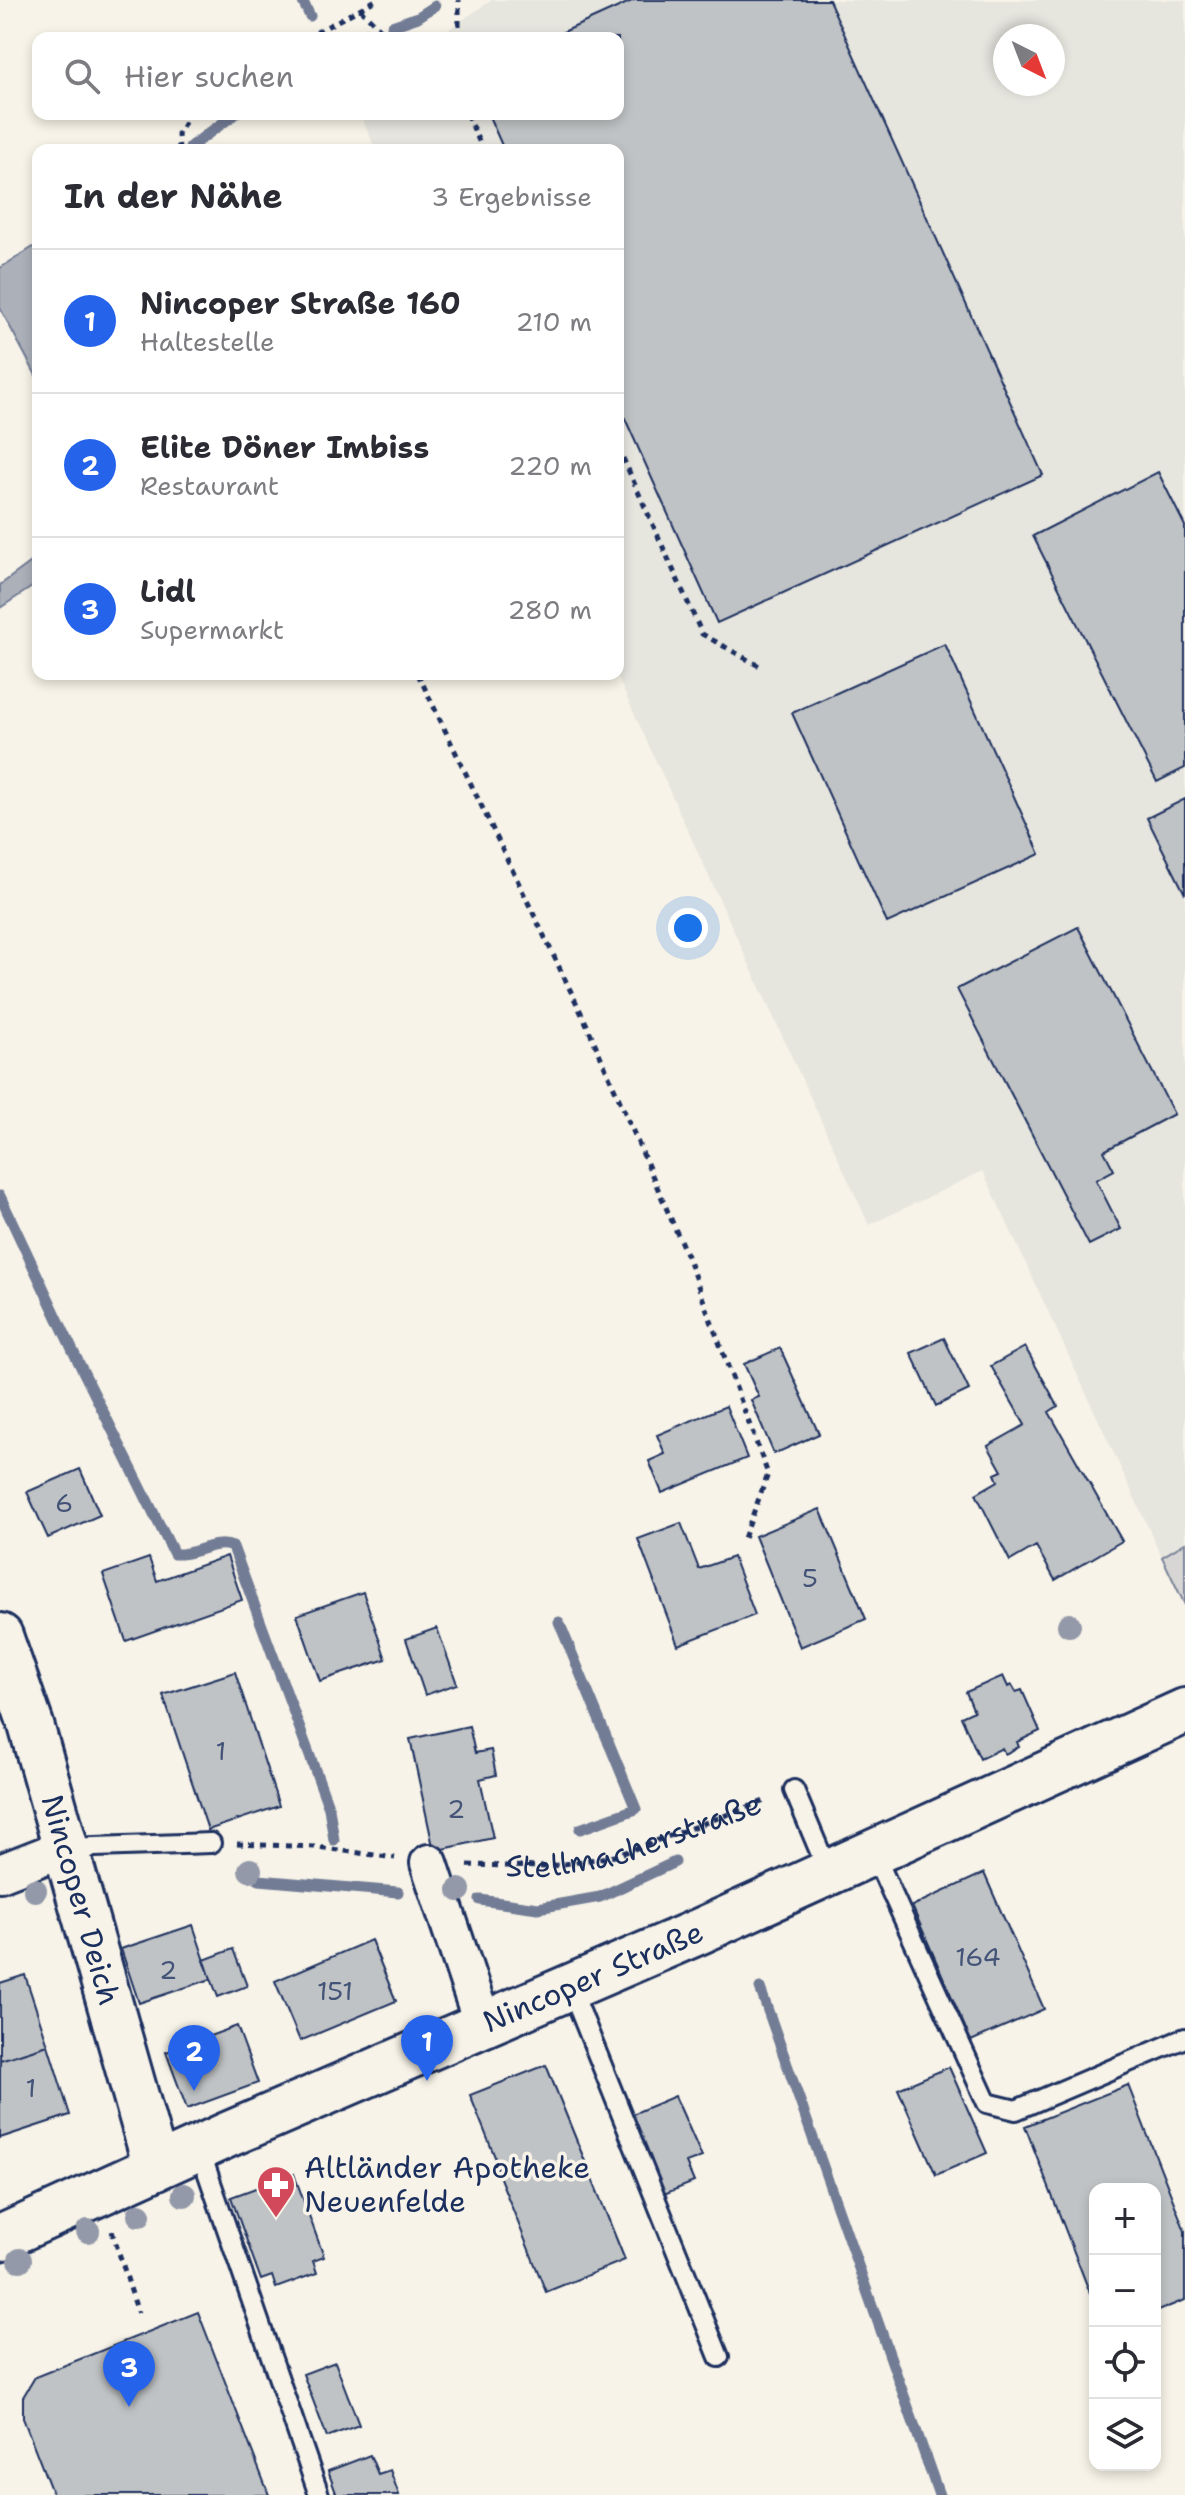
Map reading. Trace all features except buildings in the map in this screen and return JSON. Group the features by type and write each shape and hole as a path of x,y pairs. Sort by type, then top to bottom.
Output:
{"main road":[{"name":"Nincoper Deich","path":"0,1636 31,1725 156,2167"},
{"name":"Nincoper Straße","path":"0,2238 1185,1711"}],"street":[{"path":"0,1873 64,1848"},
{"path":"429,1863 483,2025"}],"lane":[{"name":"Stellmacherstraße","path":"794,1790 828,1871"},
{"path":"64,1848 211,1843"},
{"path":"873,1851 987,2103 1016,2110 1185,2038"},
{"path":"570,1986 719,2357"},
{"path":"199,2148 319,2495"}],"path":[{"path":"317,32 376,0"},
{"path":"459,0 459,32"},
{"path":"360,9 383,32"},
{"path":"179,144 178,134 186,120"},
{"path":"470,120 480,144"},
{"path":"624,460 702,634 761,667"},
{"path":"421,680 587,1025 687,1256 768,1474 743,1541"},
{"name":"Stellmacherstraße","path":"211,1843 317,1847 429,1863 545,1867 615,1856 794,1790"},
{"path":"100,2192 138,2313"}],"shaded area":[{"path":"492,0 1185,0 1185,1543 1162,1557 983,1171 869,1225 619,680 624,680 624,144 373,144 363,120 624,120 624,32 445,32"},
{"path":"32,248 32,368 0,308 0,268"},
{"path":"32,561 32,587 0,608 0,585"},
{"path":"1185,1543 1185,1605 1162,1557"}],"waterway":[{"path":"302,0 310,16"},
{"path":"392,26 418,17 435,6"},
{"path":"194,144 227,120"},
{"path":"0,1196 174,1554 218,1545 233,1547 329,1808 334,1840"},
{"path":"559,1622 636,1809 580,1829"},
{"path":"480,1900 538,1908 600,1897 675,1862"},
{"path":"259,1880 398,1892"},
{"path":"760,1988 939,2495"}],"place":[{"name":"Nincoper Straße 160","path":"427,2081"},
{"name":"Elite Döner Imbiss","path":"194,2091"},
{"name":"Altländer Apotheke Neuenfelde","path":"276,2219"},
{"name":"Lidl","path":"129,2407"}]}
